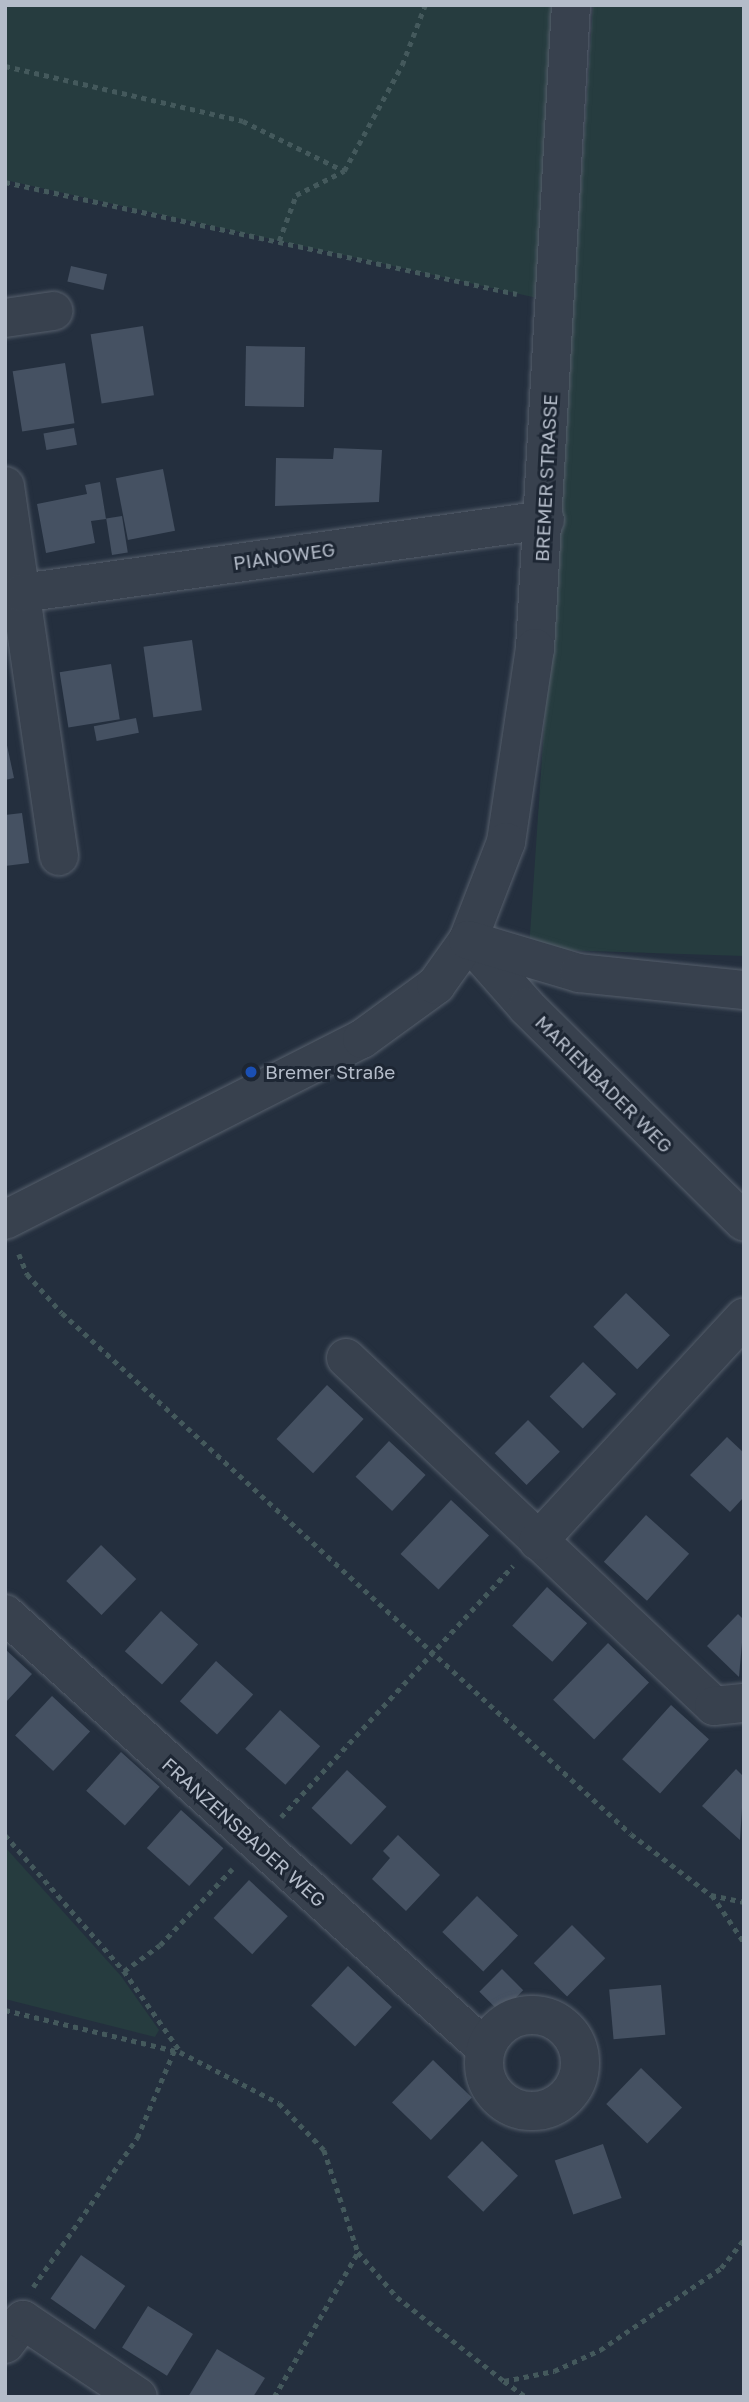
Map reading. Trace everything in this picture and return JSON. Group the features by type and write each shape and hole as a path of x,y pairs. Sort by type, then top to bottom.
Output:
{"street":[{"name":"BREMER STRASSE","path":"10,1231 362,1039 436,985 468,940 506,842 520,765 545,520 571,5"},
{"path":"5,318 53,311"},
{"path":"5,486 59,856"},
{"name":"PIANOWEG","path":"22,593 545,520"},
{"path":"468,940 579,973 744,990"},
{"name":"MARIENBADER WEG","path":"468,940 527,1007 744,1222"},
{"path":"538,1541 744,1318"},
{"path":"346,1358 714,1706 744,1703"},
{"name":"FRANZENSBADER WEG","path":"5,1614 485,2048"},
{"path":"14,2332 138,2397"}],"path":[{"path":"279,241 296,195 344,171 402,65 425,5"},
{"path":"5,66 243,121 344,171"},
{"path":"5,182 555,302"},
{"path":"10,1231 27,1274 62,1313 631,1834 711,1895 744,1942"},
{"path":"370,1723 429,1651 538,1541"},
{"path":"5,1835 124,1971 177,2052"},
{"path":"711,1895 744,1902"},
{"path":"5,2010 177,2052 279,2103 324,2150 358,2252 397,2297 526,2397"},
{"path":"14,2332 24,2299 137,2138 177,2052"},
{"path":"504,2381 554,2371 600,2350 721,2268 744,2240"},
{"path":"274,2397 358,2252"}],"green space":[{"path":"5,5 571,5 555,302 5,180"},
{"path":"593,5 744,5 744,956 529,949"},
{"path":"5,1847 121,1976 159,2030 155,2037 5,1999"}],"building":[{"path":"71,266 107,274 103,290 67,282"},
{"path":"143,326 154,395 102,403 91,334"},
{"path":"246,346 305,347 304,407 245,406"},
{"path":"65,363 75,423 22,432 13,371"},
{"path":"74,428 77,445 46,450 43,433"},
{"path":"334,448 382,450 379,502 275,506 276,458 333,459"},
{"path":"163,469 175,531 128,540 116,478"},
{"path":"100,482 106,519 91,521 95,543 46,553 37,504 87,494 85,485"},
{"path":"122,516 128,553 112,555 106,519"},
{"path":"192,640 202,710 153,717 143,647"},
{"path":"111,664 120,719 68,727 60,672"},
{"path":"136,718 139,733 97,741 94,726"},
{"path":"5,736 14,778 5,780"},
{"path":"22,813 29,863 5,866 5,815"},
{"path":"626,1293 670,1335 637,1369 593,1327"},
{"path":"583,1362 616,1394 583,1428 550,1397"},
{"path":"327,1385 364,1419 313,1473 277,1439"},
{"path":"528,1420 560,1452 527,1485 495,1453"},
{"path":"727,1437 744,1453 744,1497 730,1512 690,1475"},
{"path":"389,1441 426,1475 392,1511 356,1477"},
{"path":"451,1500 489,1535 439,1590 401,1554"},
{"path":"646,1515 689,1554 647,1601 604,1562"},
{"path":"101,1545 136,1579 102,1615 66,1581"},
{"path":"547,1587 587,1623 552,1662 512,1626"},
{"path":"161,1611 198,1644 162,1685 125,1651"},
{"path":"738,1614 744,1620 739,1677 707,1646"},
{"path":"608,1643 649,1683 594,1739 553,1700"},
{"path":"5,1649 32,1674 5,1703"},
{"path":"216,1661 253,1694 217,1735 180,1701"},
{"path":"52,1696 90,1731 53,1771 15,1735"},
{"path":"671,1705 709,1739 660,1793 622,1759"},
{"path":"280,1710 320,1746 285,1785 245,1749"},
{"path":"121,1752 160,1787 125,1825 86,1791"},
{"path":"736,1769 744,1777 740,1840 702,1806"},
{"path":"347,1770 386,1807 351,1845 312,1808"},
{"path":"181,1810 223,1848 189,1886 147,1848"},
{"path":"398,1835 440,1875 406,1911 372,1879 390,1858 383,1851"},
{"path":"249,1880 288,1916 252,1954 214,1918"},
{"path":"477,1896 518,1936 483,1972 442,1932"},
{"path":"572,1925 605,1958 567,1996 534,1963"},
{"path":"348,1966 392,2007 355,2046 311,2005"},
{"path":"502,1969 523,1990 501,2013 479,1992"},
{"path":"661,1985 665,2035 614,2039 609,1990"},
{"path":"433,2060 472,2098 431,2140 392,2102"},
{"path":"641,2068 682,2108 647,2144 606,2104"},
{"path":"482,2141 518,2176 483,2212 447,2177"},
{"path":"603,2144 622,2198 573,2214 555,2161"},
{"path":"81,2255 125,2286 95,2329 51,2298"},
{"path":"148,2306 193,2334 167,2376 122,2348"},
{"path":"217,2349 265,2378 253,2397 188,2397"}],"place":[{"name":"Bremer Straße","path":"251,1072"}]}
